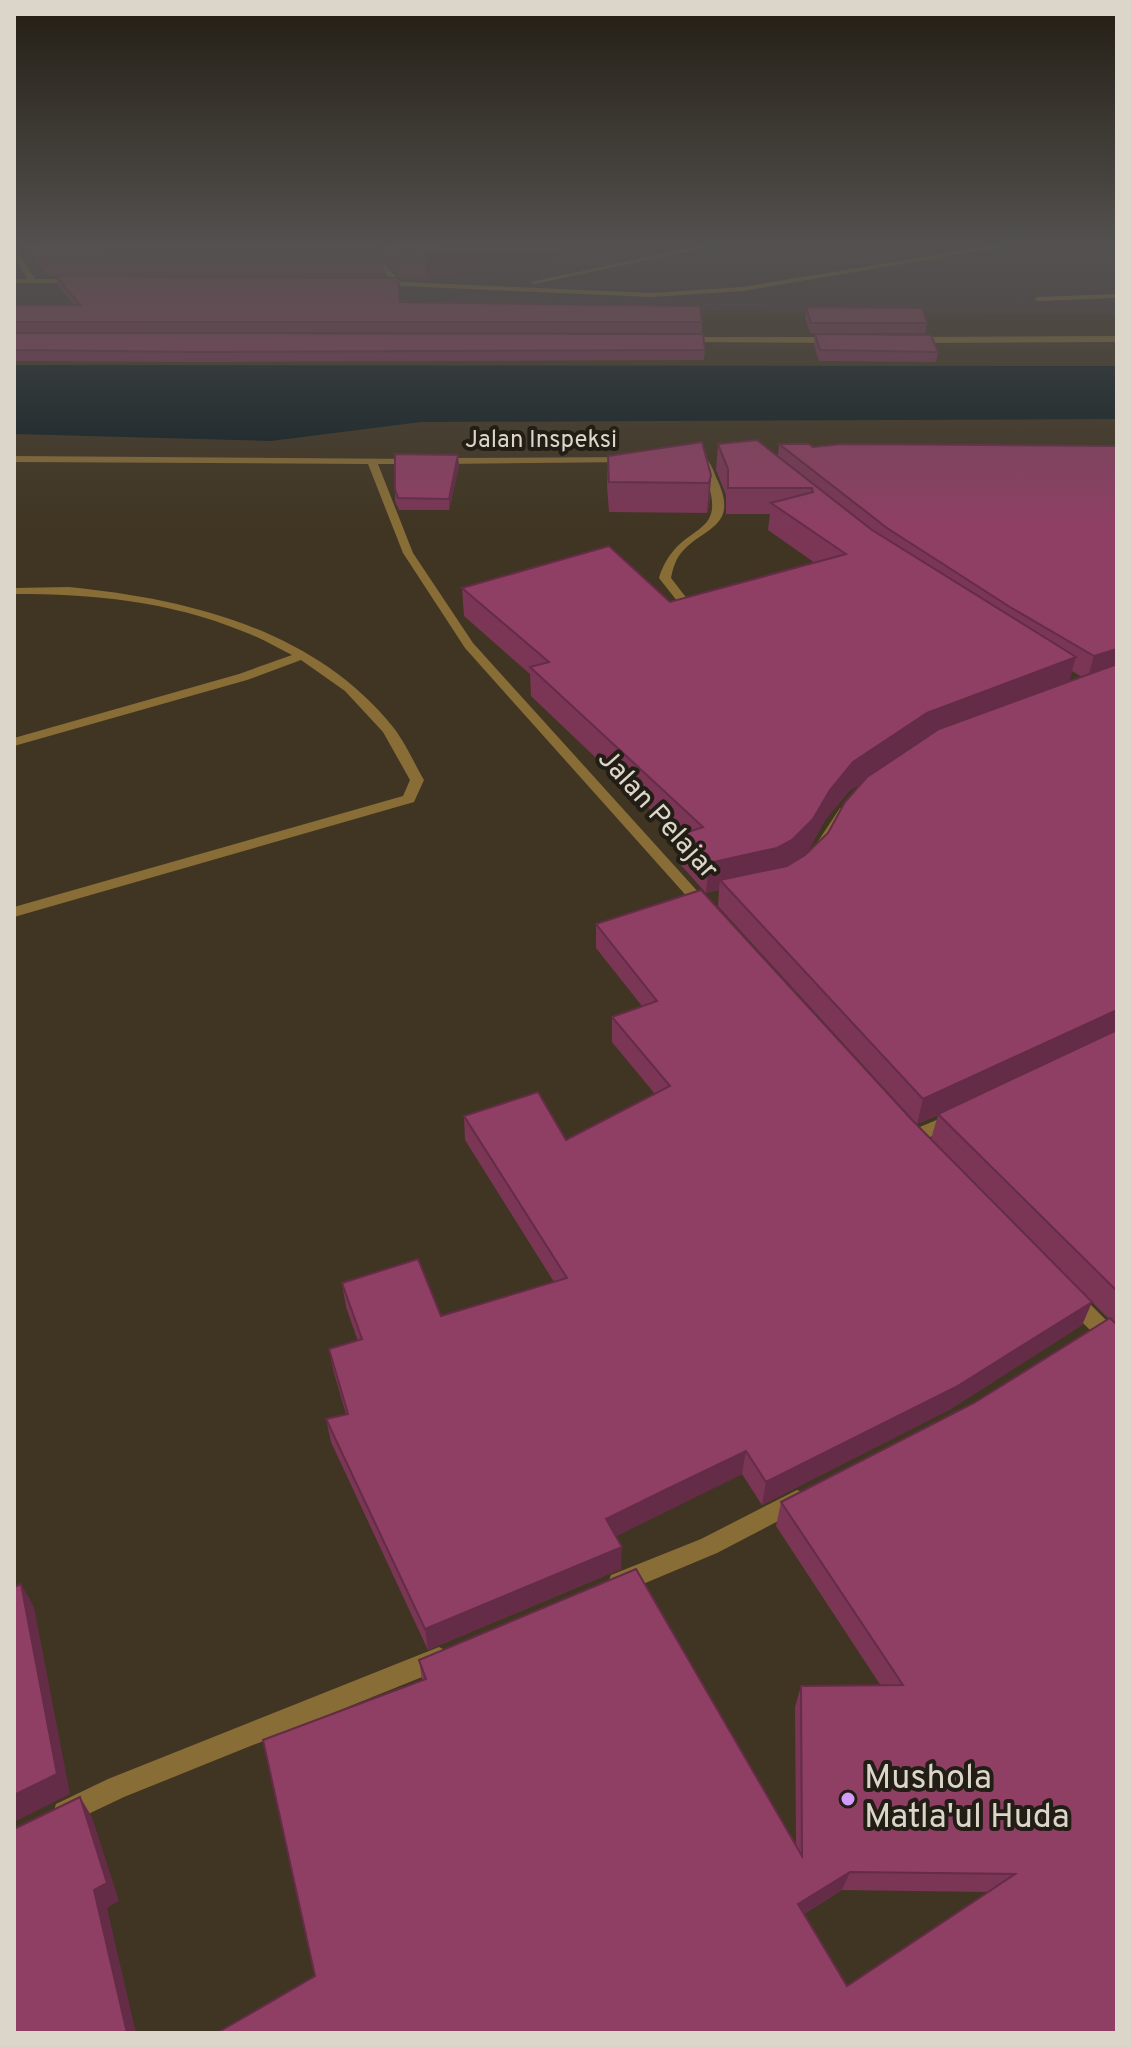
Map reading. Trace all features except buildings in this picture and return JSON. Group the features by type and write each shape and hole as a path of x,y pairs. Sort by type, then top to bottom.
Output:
{"street":[{"path":"665,339 849,340"},
{"path":"907,340 1117,339"},
{"name":"Jalan Inspeksi","path":"14,459 645,460"},
{"path":"689,609 665,578 666,567 675,555 716,523 721,506 717,485 703,459"},
{"path":"688,460 717,459"},
{"name":"Jalan Pelajar","path":"372,461 408,553 469,645 706,901 719,923"},
{"path":"14,591 112,592 196,608 302,655 376,712 405,751 417,780 409,799 14,912"},
{"path":"14,742 243,677 302,655"},
{"path":"806,866 856,796"},
{"path":"915,1137 970,1111"},
{"path":"1057,1283 1109,1336 1075,1345"},
{"path":"599,1591 709,1546 817,1490"},
{"path":"40,1825 117,1788 461,1650"}],"shaded area":[{"path":"14,365 1117,366 1117,419 421,422 271,441 14,434"}],"place":[{"name":"Mushola Matla'ul Huda","path":"848,1799"}]}
